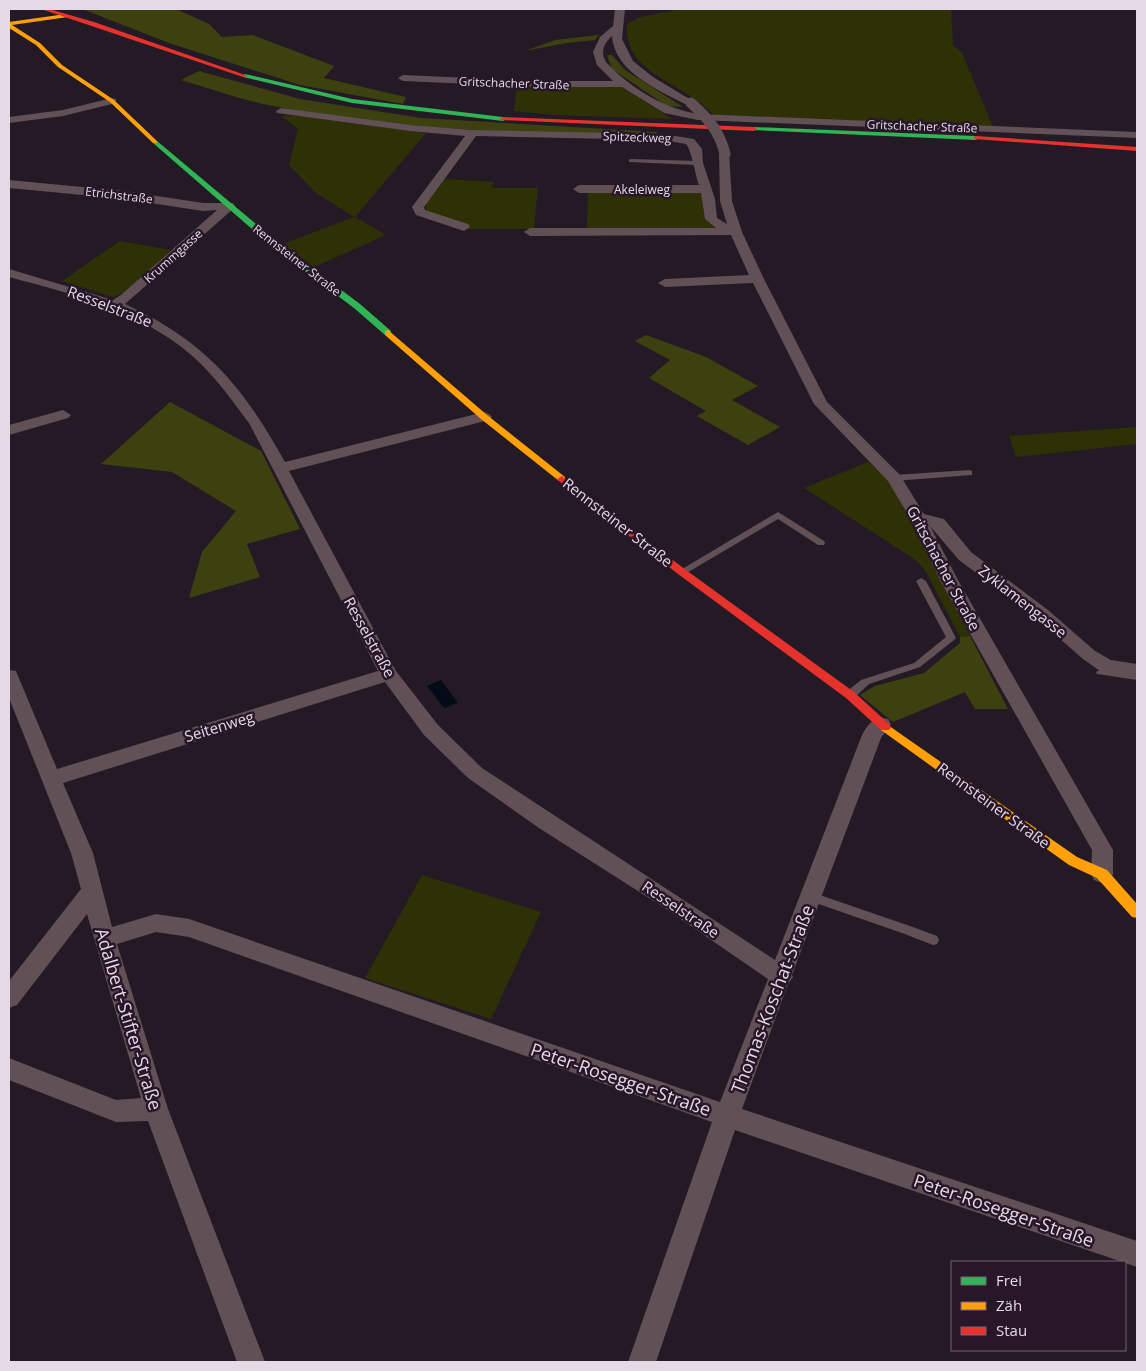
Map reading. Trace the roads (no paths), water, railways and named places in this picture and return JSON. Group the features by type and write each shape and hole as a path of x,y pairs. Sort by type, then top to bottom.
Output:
{"street":[{"path":"44,9 67,12 235,74 317,94 391,107 491,118 594,124 886,133 1137,149"},
{"name":"Gritschacher Straße","path":"620,9 618,43 633,66 654,83 691,103 715,126 722,141 726,201 736,232 757,279 821,404 894,478 918,518 950,582 1103,850 1102,874"},
{"path":"9,25 67,12"},
{"name":"Rennsteiner Straße","path":"9,25 38,44 60,66 112,101 177,162 277,246 371,318 484,417 682,572 850,695 881,724 1073,861 1102,874 1137,913"},
{"name":"Gritschacher Straße","path":"618,26 603,38 598,58 602,66 625,84 664,109 698,117 1137,135"},
{"name":"Gritschacher Straße","path":"403,78 562,85 625,84"},
{"path":"9,120 63,114 112,101"},
{"name":"Spitzeckweg","path":"281,111 401,127 473,133 677,138 690,140 695,145 697,162 709,199 711,219 717,224 736,232"},
{"path":"464,227 428,217 420,212 418,207 473,133"},
{"name":"Etrichstraße","path":"9,184 124,195 203,207 229,206"},
{"name":"Akeleiweg","path":"579,189 705,189"},
{"name":"Krummgasse","path":"115,304 126,298 229,206"},
{"path":"530,232 736,232"},
{"name":"Resselstraße","path":"9,273 81,292 115,304 162,326 213,366 235,392 281,468 389,674 431,730 475,773 546,822 670,900 782,977"},
{"path":"665,283 757,279"},
{"path":"9,430 62,415"},
{"path":"281,468 484,417"},
{"name":"Zyklamengasse","path":"918,518 938,523 965,556 1042,614 1089,655 1106,666 1137,670"},
{"name":"Seitenweg","path":"50,779 389,674"},
{"name":"Adalbert-Stifter-Straße","path":"9,676 82,853 104,939 156,1109 251,1362"},
{"name":"Thomas-Koschat-Straße","path":"642,1362 727,1116 782,977 872,735 881,724"},
{"path":"9,998 91,892"},
{"name":"Peter-Rosegger-Straße","path":"104,939 156,923 189,928 727,1116 1137,1254"},
{"path":"9,1068 116,1111 156,1109"}],"lane":[{"path":"631,161 697,162"},
{"path":"894,478 969,472"},
{"name":"Rennsteiner Straße","path":"682,572 778,515 821,543"},
{"path":"850,695 865,682 917,665 951,638 921,580"},
{"path":"1101,672 1137,677"},
{"path":"811,897 933,940"}]}
